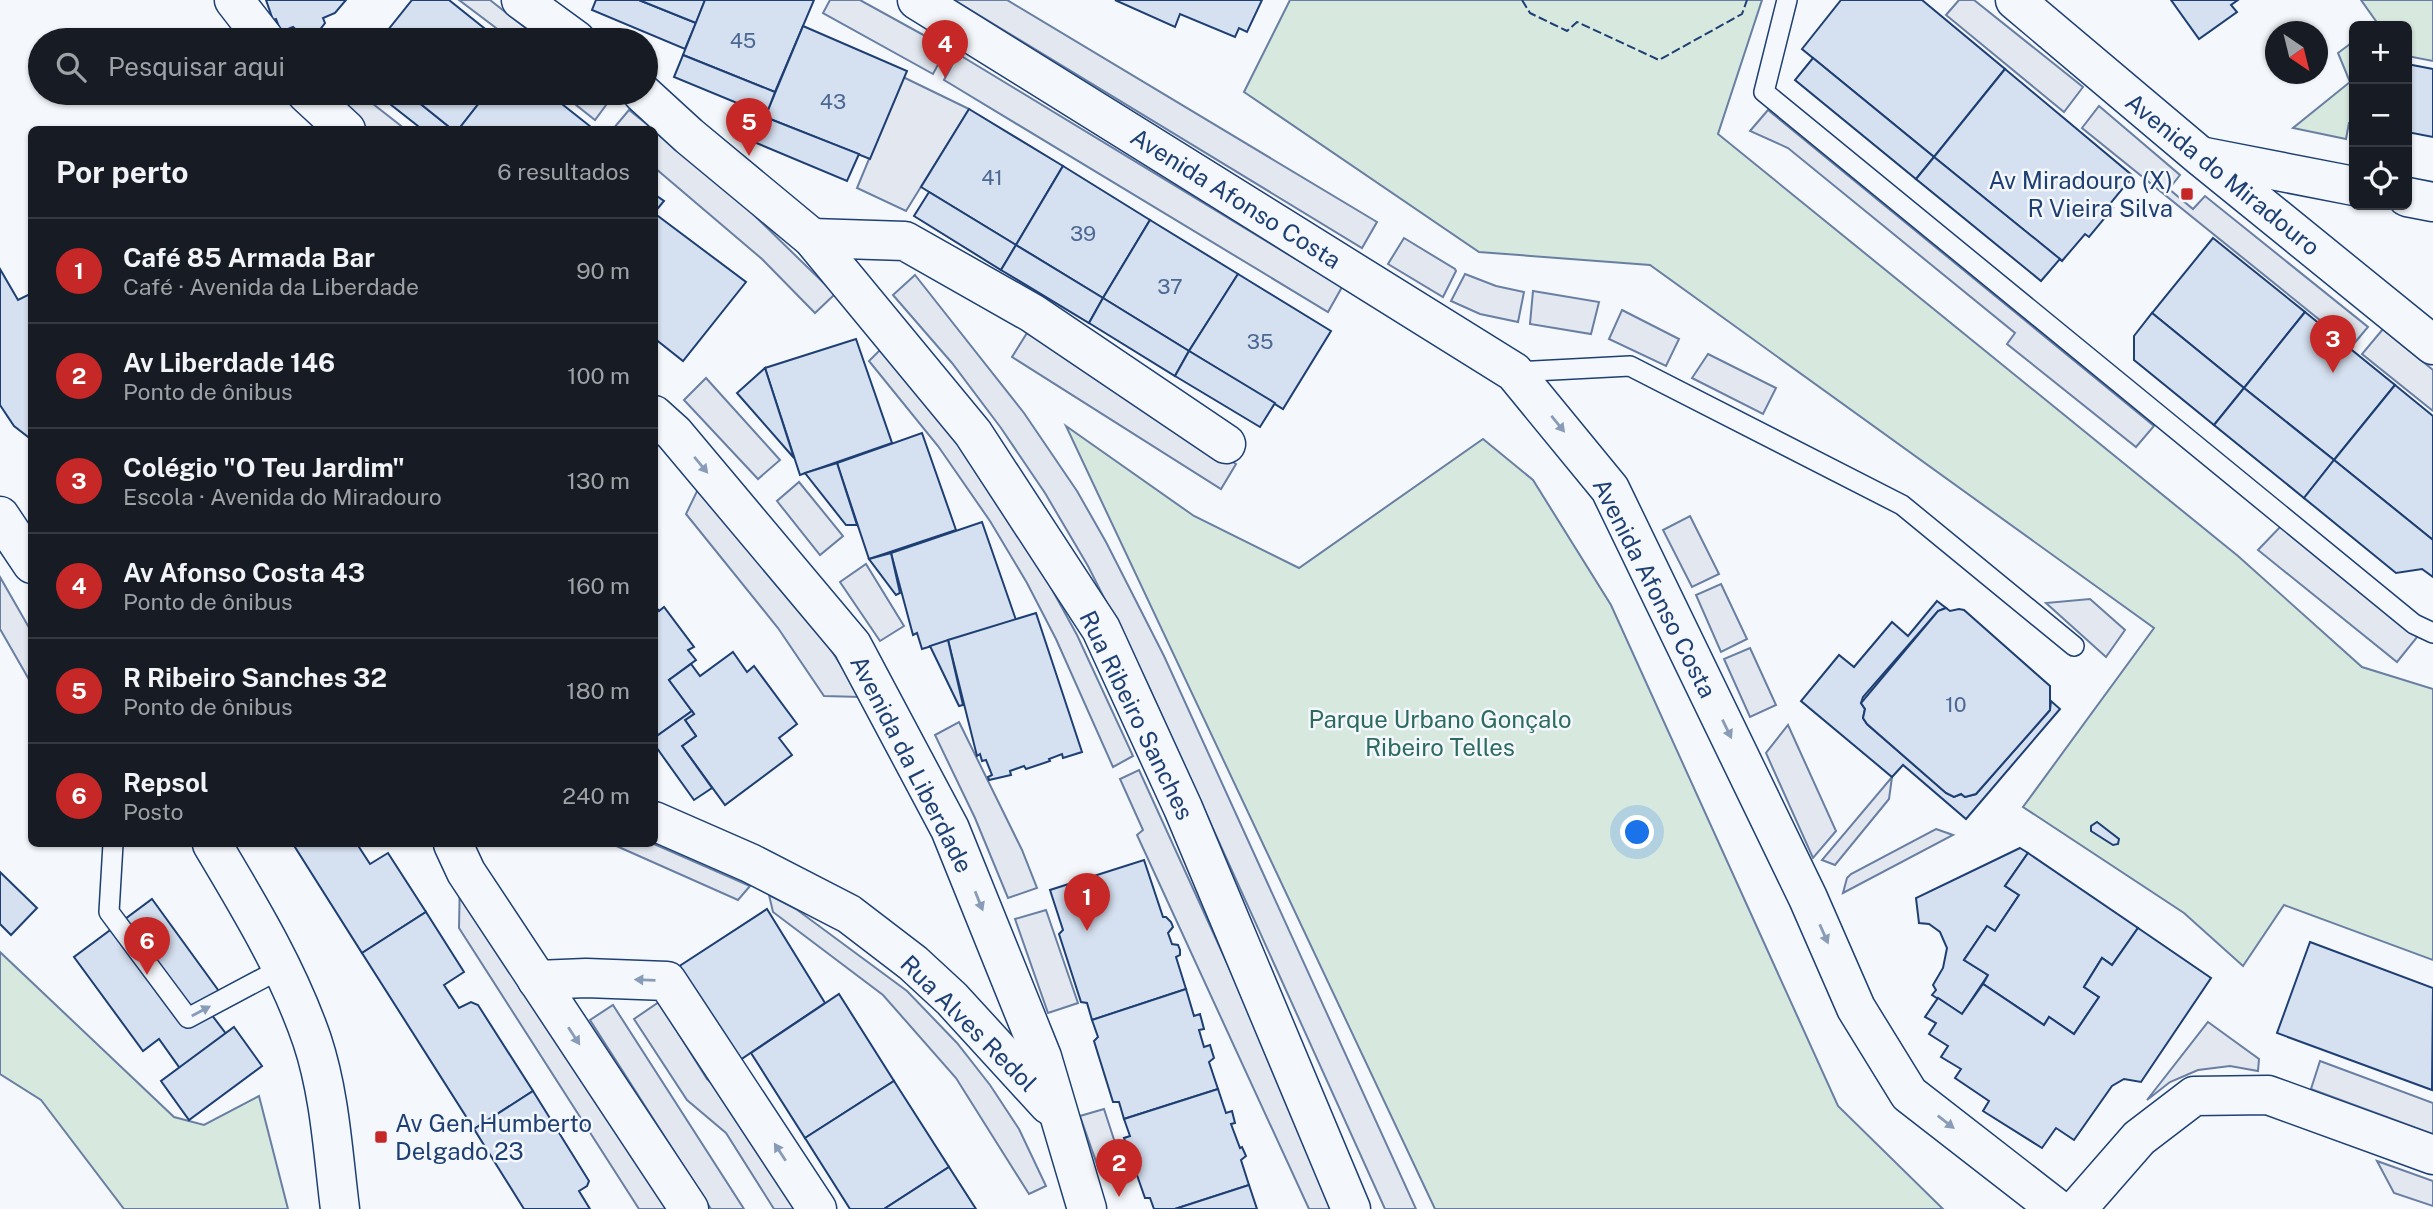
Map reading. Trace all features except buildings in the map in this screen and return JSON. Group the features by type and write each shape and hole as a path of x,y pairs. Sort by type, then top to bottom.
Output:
{"street":[{"path":"234,0 256,28"},
{"path":"521,0 560,28"},
{"name":"Avenida Afonso Costa","path":"917,0 1514,372 1610,489 1808,898 1856,1008 1909,1094 2057,1209"},
{"name":"Avenida do Miradouro","path":"2015,0 2200,156 2433,345"},
{"path":"319,105 342,126"},
{"name":"Rua Ribeiro Sanches","path":"655,105 812,238 973,433 1101,629 1183,808 1351,1209"},
{"path":"2200,156 2349,185"},
{"path":"2412,198 2433,202"},
{"path":"812,238 905,241 1032,313 1226,444"},
{"name":"Avenida da Liberdade","path":"658,419 674,433 852,645 950,829 1042,1057 1087,1209"},
{"path":"12,524 28,556"},
{"name":"Rua Alves Redol","path":"658,823 750,863 849,914 913,963 952,999 1030,1081 1057,1114"},
{"path":"214,847 282,968 312,1041 327,1102 340,1209"},
{"path":"454,847 466,872 689,1209"},
{"path":"537,979 667,981 817,1209"},
{"path":"2077,1209 2138,1138 2194,1096 2268,1095 2433,1155"}],"lane":[{"path":"1787,0 1764,92 2403,615 2433,634"},
{"path":"1514,372 1630,366 1902,505 2074,646"},
{"path":"113,847 110,912 188,1018 282,968"}],"green space":[{"path":"1290,0 1762,0 1718,134 2238,556 2362,667 2433,689 2433,960 2284,905 2243,966 2184,913 2023,807 2154,628 1650,265 1479,252 1244,92"},
{"path":"2361,0 2433,0 2433,61 2412,57 2412,21 2376,21"},
{"path":"2349,45 2349,80 2338,53"},
{"path":"2349,83 2349,123 2346,139 2293,128"},
{"name":"Parque Urbano Gonçalo Ribeiro Telles","path":"1066,426 1194,516 1299,568 1483,439 1533,480 1611,605 1838,1106 1943,1209 1435,1209"},
{"path":"0,952 174,1117 204,1125 259,1096 288,1209 124,1209 41,1100 0,1074"}],"shaded area":[{"path":"459,0 490,0 526,28 496,28"},
{"path":"830,0 860,0 947,48 933,74 823,13"},
{"path":"954,0 1007,0 1377,222 1362,248"},
{"path":"1959,0 1974,0 2083,87 2064,112 1946,15"},
{"path":"958,54 1342,287 1328,312 944,80"},
{"path":"903,77 969,109 906,211 857,188"},
{"path":"330,105 374,105 401,126 354,126"},
{"path":"576,105 606,105 595,120"},
{"path":"2099,106 2180,175 2169,189 2193,209 2205,196 2368,327 2352,346 2082,128"},
{"path":"629,110 649,126 616,126"},
{"path":"1768,110 2154,426 2136,447 2007,344 2015,333 1788,148 1750,131"},
{"path":"658,134 724,186 835,294 815,313 762,259 658,171"},
{"path":"1404,238 1455,269 1443,297 1388,264"},
{"path":"1465,274 1496,286 1524,292 1518,322 1480,314 1451,301"},
{"path":"915,275 1024,413 1077,491 1106,542 1164,656 1416,1209 1385,1209 1148,685 1088,566 1045,493 1001,428 952,363 893,295"},
{"path":"1533,291 1599,302 1591,334 1530,324"},
{"path":"1622,310 1679,339 1666,366 1609,339"},
{"path":"2383,329 2433,370 2433,411 2362,354"},
{"path":"1027,333 1236,464 1221,489 1012,357"},
{"path":"883,347 963,446 1027,544 1077,635 1133,756 1113,767 1056,639 990,521 938,446 869,361"},
{"path":"1708,354 1776,388 1763,414 1692,378"},
{"path":"706,378 780,460 758,479 684,400"},
{"path":"799,482 843,536 820,555 777,501"},
{"path":"701,483 814,623 861,697 824,696 778,628 686,514"},
{"path":"1690,516 1719,574 1692,587 1663,530"},
{"path":"2280,527 2418,636 2397,662 2258,550"},
{"path":"866,564 904,626 880,641 840,582"},
{"path":"0,577 28,626 28,678 0,629"},
{"path":"1721,584 1747,639 1721,652 1696,595"},
{"path":"2090,599 2125,630 2106,657 2046,603"},
{"path":"1750,648 1776,705 1750,717 1724,659"},
{"path":"959,722 1022,850 1037,888 1008,898 975,818 935,735"},
{"path":"1788,725 1836,831 1813,858 1766,753"},
{"path":"1139,770 1340,1209 1309,1209 1137,835 1143,830 1120,779"},
{"path":"1892,777 1889,799 1835,865 1822,860"},
{"path":"1936,829 1953,835 1843,893 1847,878 1851,874"},
{"path":"658,846 750,886 738,900 619,847"},
{"path":"460,877 670,1209 639,1209 459,928"},
{"path":"769,895 796,909 907,991 957,1043 990,1085 1019,1129 1046,1186 1029,1194 956,1078 883,995 773,912"},
{"path":"1046,910 1078,1003 1048,1013 1015,919"},
{"path":"659,1002 707,1079 741,1107 809,1209 774,1209 726,1133 687,1100 634,1019"},
{"path":"613,1005 744,1209 711,1209 590,1020"},
{"path":"2208,1022 2259,1059 2258,1071 2230,1066 2198,1070 2170,1082 2147,1100"},
{"path":"2320,1061 2433,1103 2433,1134 2311,1089"},
{"path":"1104,1109 1122,1164 1099,1170 1080,1116"},
{"path":"2377,1161 2433,1181 2433,1206 2394,1193"}],"fence":[{"path":"1522,0 1530,13 1567,31 1577,22 1659,60 1742,14 1747,0"}],"place":[{"name":"Av Afonso Costa 43","path":"945,78"},
{"name":"R Ribeiro Sanches 32","path":"749,156"},
{"name":"Av Miradouro (X) R Vieira Silva","path":"2187,194"},
{"name":"Colégio \"O Teu Jardim\"","path":"2333,373"},
{"name":"Café 85 Armada Bar","path":"1087,931"},
{"name":"Repsol","path":"147,975"},
{"name":"Av Gen Humberto Delgado 23","path":"381,1137"},
{"name":"Av Liberdade 146","path":"1119,1197"}]}
